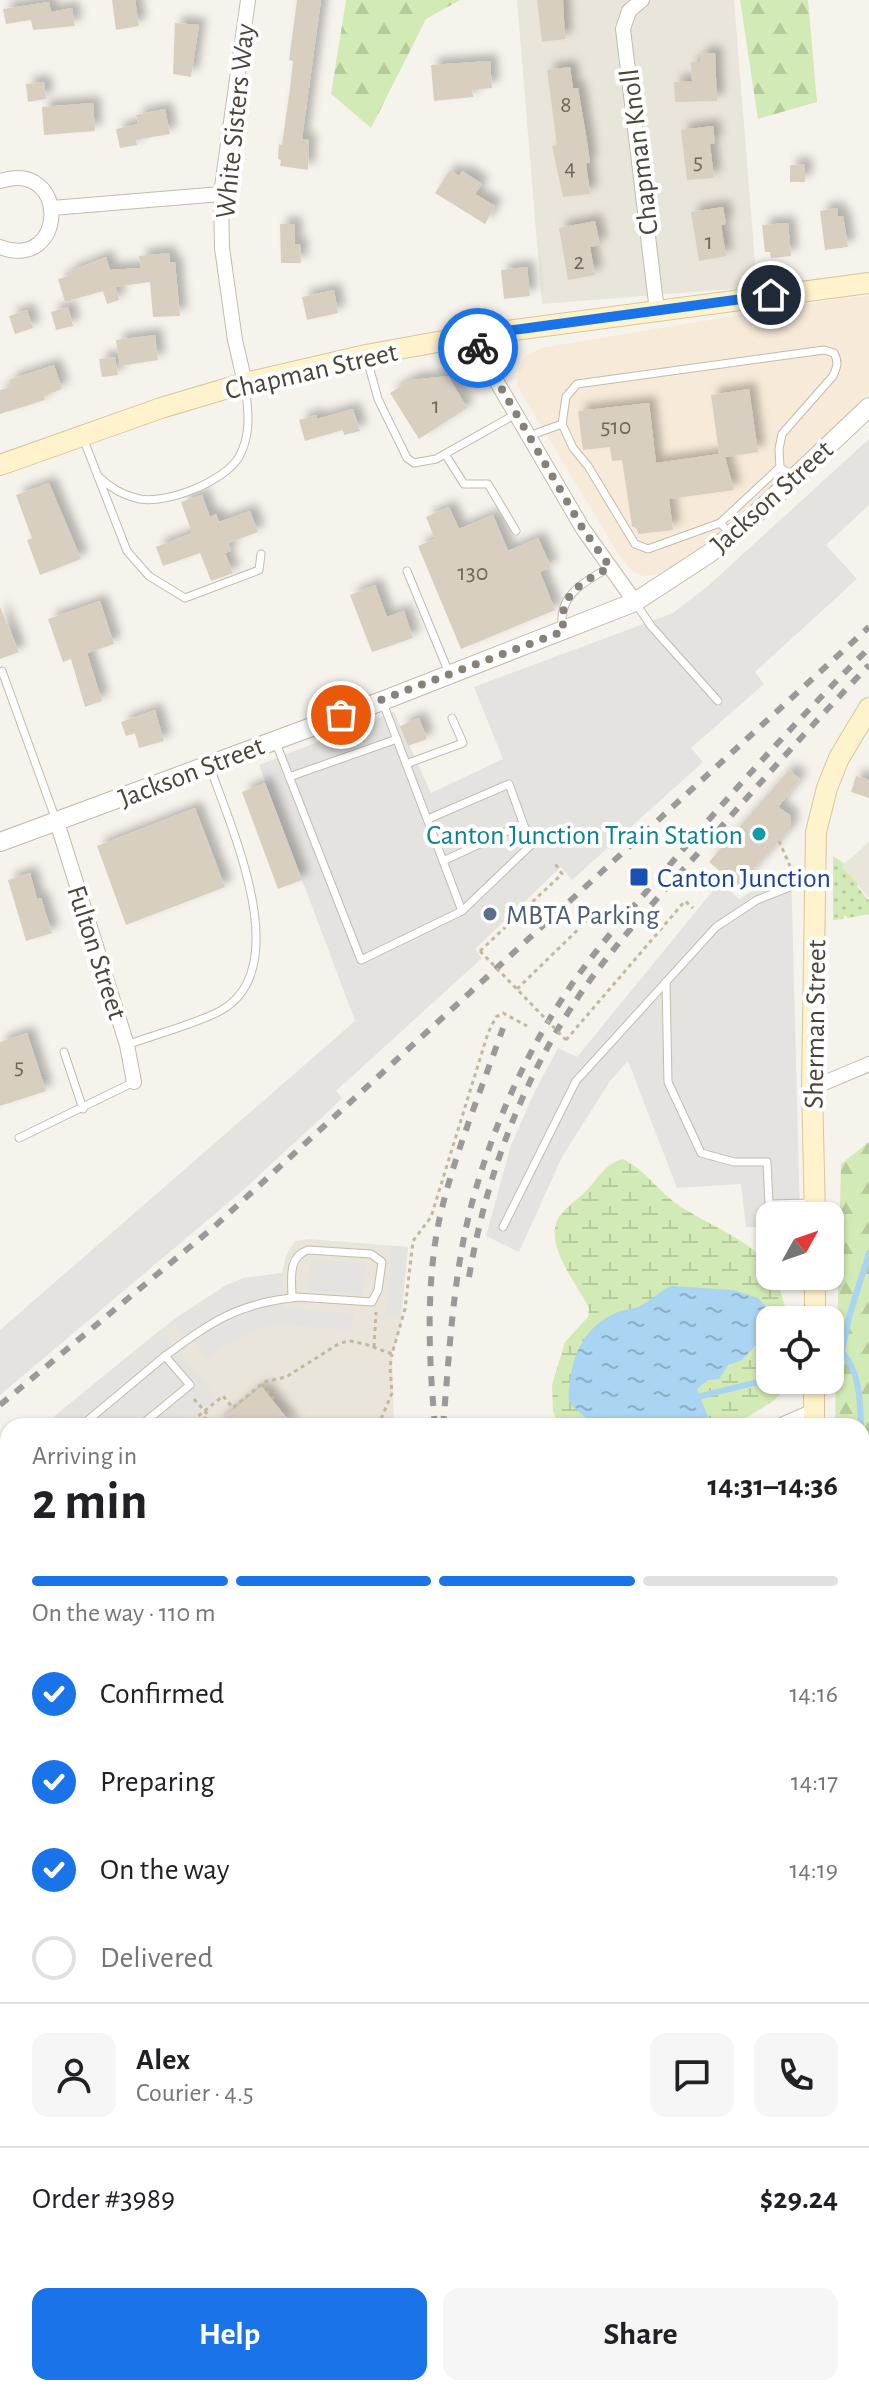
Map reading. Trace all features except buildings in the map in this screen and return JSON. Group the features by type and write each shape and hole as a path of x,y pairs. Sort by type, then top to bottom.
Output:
{"main road":[{"name":"Chapman Street","path":"0,465 82,435 245,383 366,355 470,336 869,283"},
{"name":"Sherman Street","path":"815,1202 812,1088 816,832 824,796 839,758 869,708"},
{"path":"814,1394 814,1418"}],"street":[{"name":"White Sisters Way","path":"245,383 235,340 222,248 221,194 248,0"},
{"name":"Chapman Knoll","path":"642,0 629,11 623,29 657,311"},
{"path":"0,181 13,178 35,183 49,198 52,208 52,220 42,240 21,251 0,247"},
{"path":"52,208 221,194"},
{"path":"470,336 583,529 635,602"},
{"name":"Jackson Street","path":"0,842 382,701 635,602 710,553 726,529 787,472 869,407"},
{"name":"Fulton Street","path":"57,822 127,1045 134,1082"},
{"path":"812,1088 869,1064"}],"lane":[{"path":"726,529 648,549 635,544 588,466 573,448 562,424 566,397 577,384 812,351 834,353 838,360 833,376 782,434 779,449 787,472"},
{"path":"366,355 378,399 407,458 414,463 436,459 516,414"},
{"path":"96,474 116,492 144,500 177,495 211,483 238,459 250,425 245,383"},
{"path":"529,436 562,424"},
{"path":"82,435 127,551 149,576 185,598 259,570 261,554"},
{"path":"445,454 464,484 488,484 516,531"},
{"path":"564,631 561,617 572,591 610,567"},
{"path":"407,571 449,675"},
{"path":"635,602 651,626 718,701"},
{"path":"2,671 57,822"},
{"path":"382,701 462,911"},
{"path":"406,764 463,743 452,718"},
{"path":"289,777 397,739"},
{"path":"275,740 361,960 462,911 531,845 509,784 428,819"},
{"path":"127,1045 221,1010 243,991 256,957 250,880 209,765"},
{"path":"443,861 523,824"},
{"path":"503,1227 576,1081 716,927 757,900 815,877"},
{"path":"666,982 668,1082 701,1153 734,1162 767,1162 769,1202"},
{"path":"64,1052 83,1109"},
{"path":"19,1138 134,1082"},
{"path":"91,1418 165,1356 214,1321 237,1310 265,1301 292,1298 372,1302 378,1290 382,1262 378,1257 308,1250 301,1252 293,1262 292,1298"},
{"path":"150,1418 190,1385 165,1356"}],"path":[{"path":"779,841 790,866"},
{"path":"554,862 562,874 480,951 566,1040 685,901 693,908"},
{"path":"517,989 598,910"},
{"path":"381,1418 392,1393 390,1367 405,1309 413,1241 431,1217 488,1033 496,1017 503,1013 527,1026"},
{"path":"372,1302 376,1310 374,1347"},
{"path":"196,1418 223,1396 233,1408 262,1384 286,1377 340,1343 350,1341 392,1354"},
{"path":"262,1384 274,1399"},
{"path":"193,1397 207,1418"}],"shaded area":[{"path":"517,0 734,0 757,287 542,304"},
{"path":"869,296 869,393 768,491 710,541 654,575 642,576 631,570 619,555 517,386 519,368 526,356 541,348"},
{"name":"MBTA Parking","path":"869,439 869,505 826,545 857,579 755,672 764,684 691,748 703,762 572,880 561,867 475,949 482,958 336,1091 342,1098 331,1109 241,1192 0,1395 0,1330 355,1021 259,765 394,712 431,793 503,759 474,687 673,613 708,586"},
{"path":"869,842 869,898 842,866"},
{"name":"MBTA Parking","path":"791,868 800,1202 756,1202 756,1227 746,1227 741,1184 677,1188 628,1061 610,1081 562,1157 519,1252 486,1236 511,1145 558,1048 577,1057 720,882 739,899"},
{"path":"309,1239 408,1247 401,1326 392,1354 394,1418 52,1418 173,1320 225,1286 244,1278 282,1273 286,1255 295,1241"},
{"path":"391,1246 408,1247 400,1316 386,1316"},
{"path":"310,1260 366,1263 362,1295 308,1290"},
{"path":"282,1273 283,1308 354,1314 352,1330 283,1325 263,1327 229,1343 207,1359 187,1332 183,1334 173,1320 225,1286 244,1278"},
{"path":"160,1330 216,1397 191,1418 53,1418"}],"green space":[{"path":"346,0 460,0 426,19 371,128 331,94"},
{"path":"740,0 808,0 817,102 758,119"},
{"path":"833,856 844,863 842,867 869,901 869,914 848,918 844,915 844,919 833,920"},
{"path":"869,1142 869,1418 835,1418 836,1394 844,1394 844,1306 838,1306 838,1290 844,1290 844,1202 840,1202 841,1164"},
{"path":"623,1159 639,1169 680,1206 756,1252 756,1290 780,1290 785,1306 756,1306 756,1394 781,1394 773,1401 746,1418 556,1418 552,1385 565,1342 588,1317 589,1309 558,1252 555,1228 562,1213 602,1172"}],"water":[{"path":"671,1286 733,1290 758,1298 765,1306 756,1306 756,1345 742,1360 728,1365 719,1379 708,1380 697,1389 708,1418 586,1418 569,1400 578,1350 589,1332 606,1318 648,1301"}],"waterway":[{"path":"860,1418 856,1377 842,1352 849,1317 869,1253"},
{"path":"693,1398 756,1382"}],"railway":[{"path":"0,1405 215,1226 869,627"},
{"path":"444,1418 453,1308 475,1192 515,1084 542,1033 572,984 624,917 749,775 869,648"},
{"path":"469,1277 486,1201 510,1127 543,1056 583,990 644,914 869,665"},
{"path":"434,1418 430,1328 431,1280 437,1231 457,1155 503,1028"}],"way so far":[{"path":"341,715 564,631 562,611 572,591 610,567 583,529 478,348"}],"place":[{"name":"Canton Junction Train Station","path":"759,834"},
{"name":"Canton Junction","path":"639,877"},
{"name":"MBTA Parking","path":"490,914"}],"route":[{"path":"478,348 470,336 771,295"}]}
